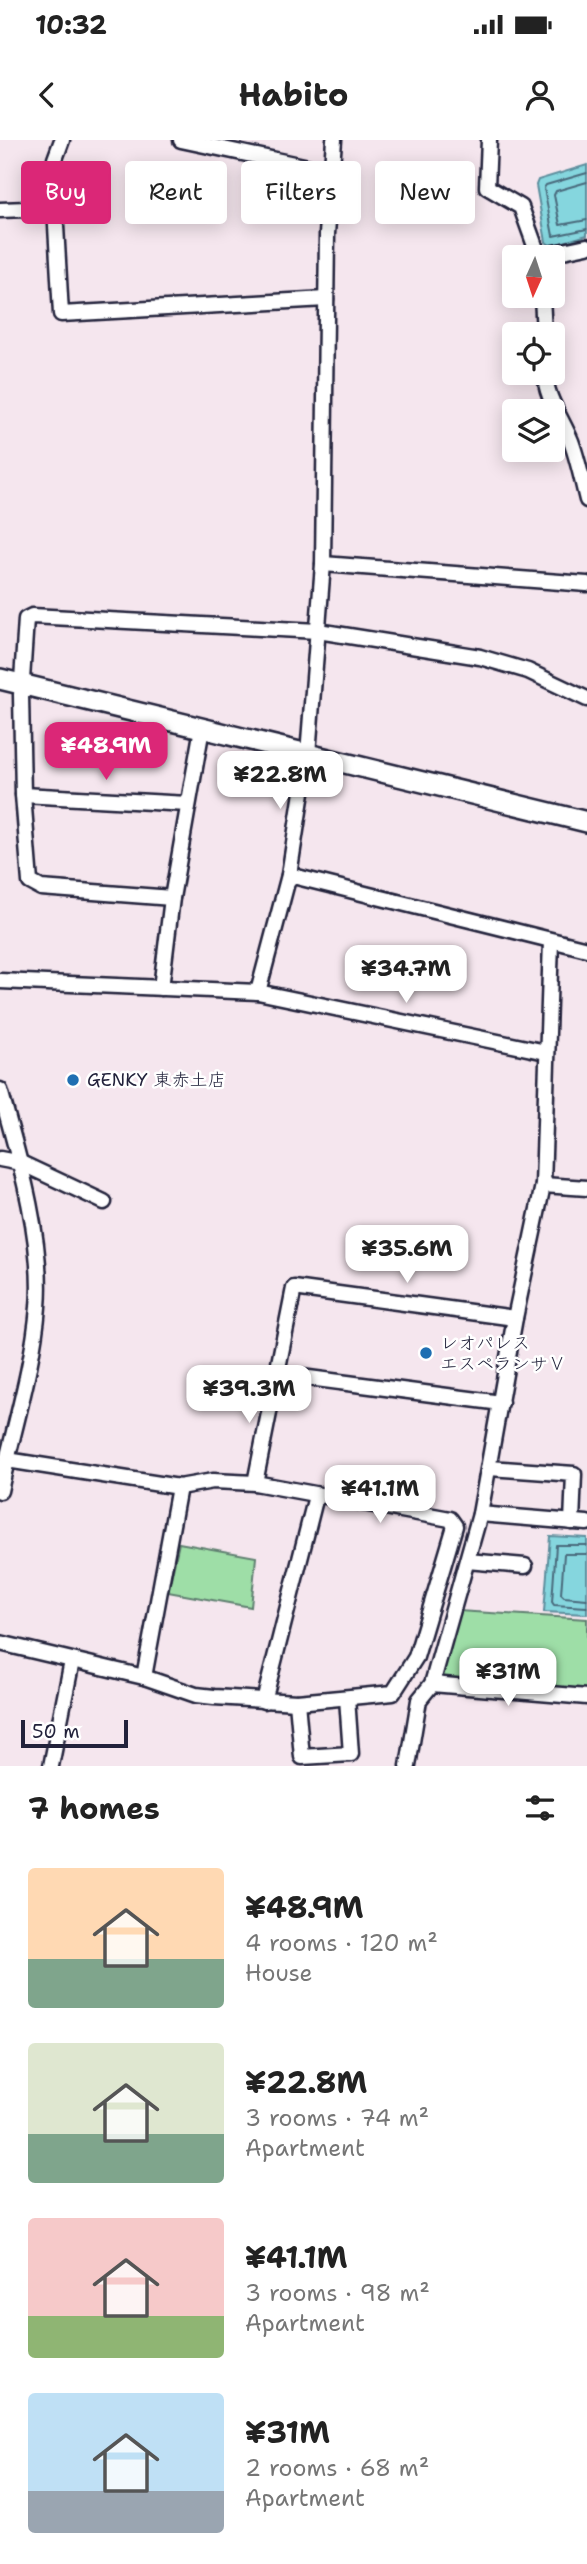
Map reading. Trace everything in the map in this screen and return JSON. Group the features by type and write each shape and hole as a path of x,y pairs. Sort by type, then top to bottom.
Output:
{"street":[{"path":"55,161 62,140"},
{"path":"181,140 279,161"},
{"path":"332,161 334,140"},
{"path":"489,140 487,187 521,207 535,245"},
{"path":"0,210 21,209"},
{"path":"56,224 61,314 326,299"},
{"path":"258,992 289,875 308,754 323,564 329,224"},
{"path":"565,253 586,249"},
{"path":"546,385 571,441 582,472 587,500"},
{"path":"323,564 587,584"},
{"path":"172,898 41,888 30,881 23,795 21,695 26,619 32,616 318,631 480,657 528,671 587,699"},
{"path":"0,679 587,822"},
{"path":"161,988 172,898 202,728"},
{"path":"23,795 188,804"},
{"path":"289,875 587,949"},
{"path":"408,1766 419,1700 432,1684 480,1514 542,1185 551,941"},
{"path":"0,981 258,992 546,1052"},
{"path":"0,1090 21,1163 37,1257 38,1306 0,1491"},
{"path":"0,1159 21,1163 104,1202"},
{"path":"542,1185 587,1188"},
{"path":"255,1483 294,1288 515,1318"},
{"path":"278,1374 501,1403"},
{"path":"0,1643 144,1677 196,1695 297,1702 393,1693 416,1657 455,1526 450,1519 255,1483 213,1481 179,1487 6,1460"},
{"path":"480,1514 579,1522 574,1474 489,1468"},
{"path":"144,1677 179,1487"},
{"path":"264,1701 316,1496"},
{"path":"467,1561 525,1566"},
{"path":"51,1766 72,1661"},
{"path":"432,1684 587,1697"},
{"path":"297,1702 302,1757 351,1754 347,1698"}],"green space":[{"path":"179,1543 256,1557 251,1607 168,1592"},
{"path":"458,1611 587,1619 587,1692 438,1680"}],"water":[{"path":"587,165 587,235 554,245 546,242 536,185 538,180"},
{"path":"550,1536 587,1538 587,1614 544,1612"}],"place":[{"name":"GENKY 東赤土店","path":"73,1080"},
{"name":"レオパレス エスペランサⅤ","path":"426,1353"}]}
